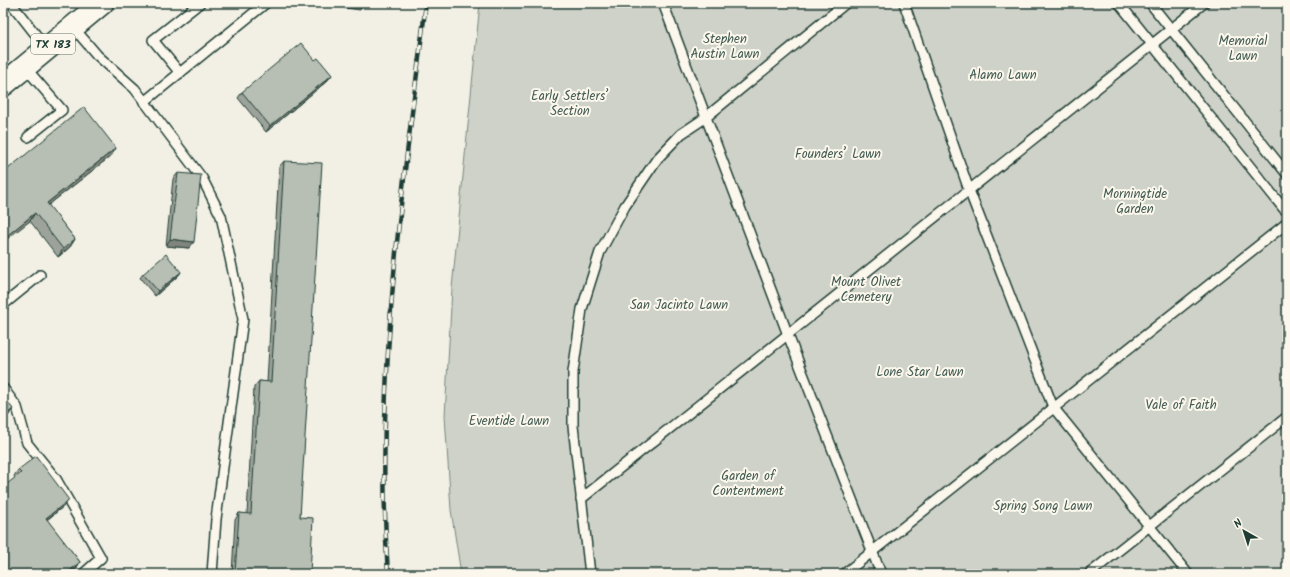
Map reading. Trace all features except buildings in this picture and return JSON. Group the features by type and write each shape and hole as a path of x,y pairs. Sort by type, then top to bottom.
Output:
{"main road":[{"name":"TX 183","path":"3,84 102,3"}],"lane":[{"path":"11,3 46,48"},
{"path":"180,73 153,40 200,3"},
{"path":"144,102 266,3"},
{"path":"664,3 705,118 881,574"},
{"path":"590,574 573,426 573,372 582,309 600,252 625,206 657,159 681,134 705,118 846,3"},
{"path":"904,3 969,190 1053,407 1188,574"},
{"path":"1119,3 1284,209 1287,210"},
{"path":"1150,3 1287,174"},
{"path":"581,499 1204,3"},
{"path":"73,27 97,55 135,89 202,178 221,216 243,318 216,519 212,574"},
{"path":"24,66 62,110 28,137"},
{"path":"844,574 1287,222"},
{"path":"3,305 40,275"},
{"path":"3,388 17,407 27,443 56,479 101,558 83,574"},
{"path":"1089,574 1287,417"}],"green space":[{"name":"Mount Olivet Cemetery","path":"480,3 1287,3 1287,574 461,574 451,510 445,416 452,288"}],"railway":[{"path":"388,574 385,502 385,431 388,359 400,216 426,3"}],"park label":[{"name":"Stephen Austin Lawn","path":"725,46"},
{"name":"Memorial Lawn","path":"1243,48"},
{"name":"Alamo Lawn","path":"1003,74"},
{"name":"Early Settlers’ Section","path":"570,102"},
{"name":"Founders’ Lawn","path":"838,153"},
{"name":"Morningtide Garden","path":"1135,200"},
{"name":"San Jacinto Lawn","path":"679,304"},
{"name":"Lone Star Lawn","path":"920,371"},
{"name":"Vale of Faith","path":"1181,404"},
{"name":"Eventide Lawn","path":"509,420"},
{"name":"Garden of Contentment","path":"748,482"},
{"name":"Spring Song Lawn","path":"1043,505"}]}
